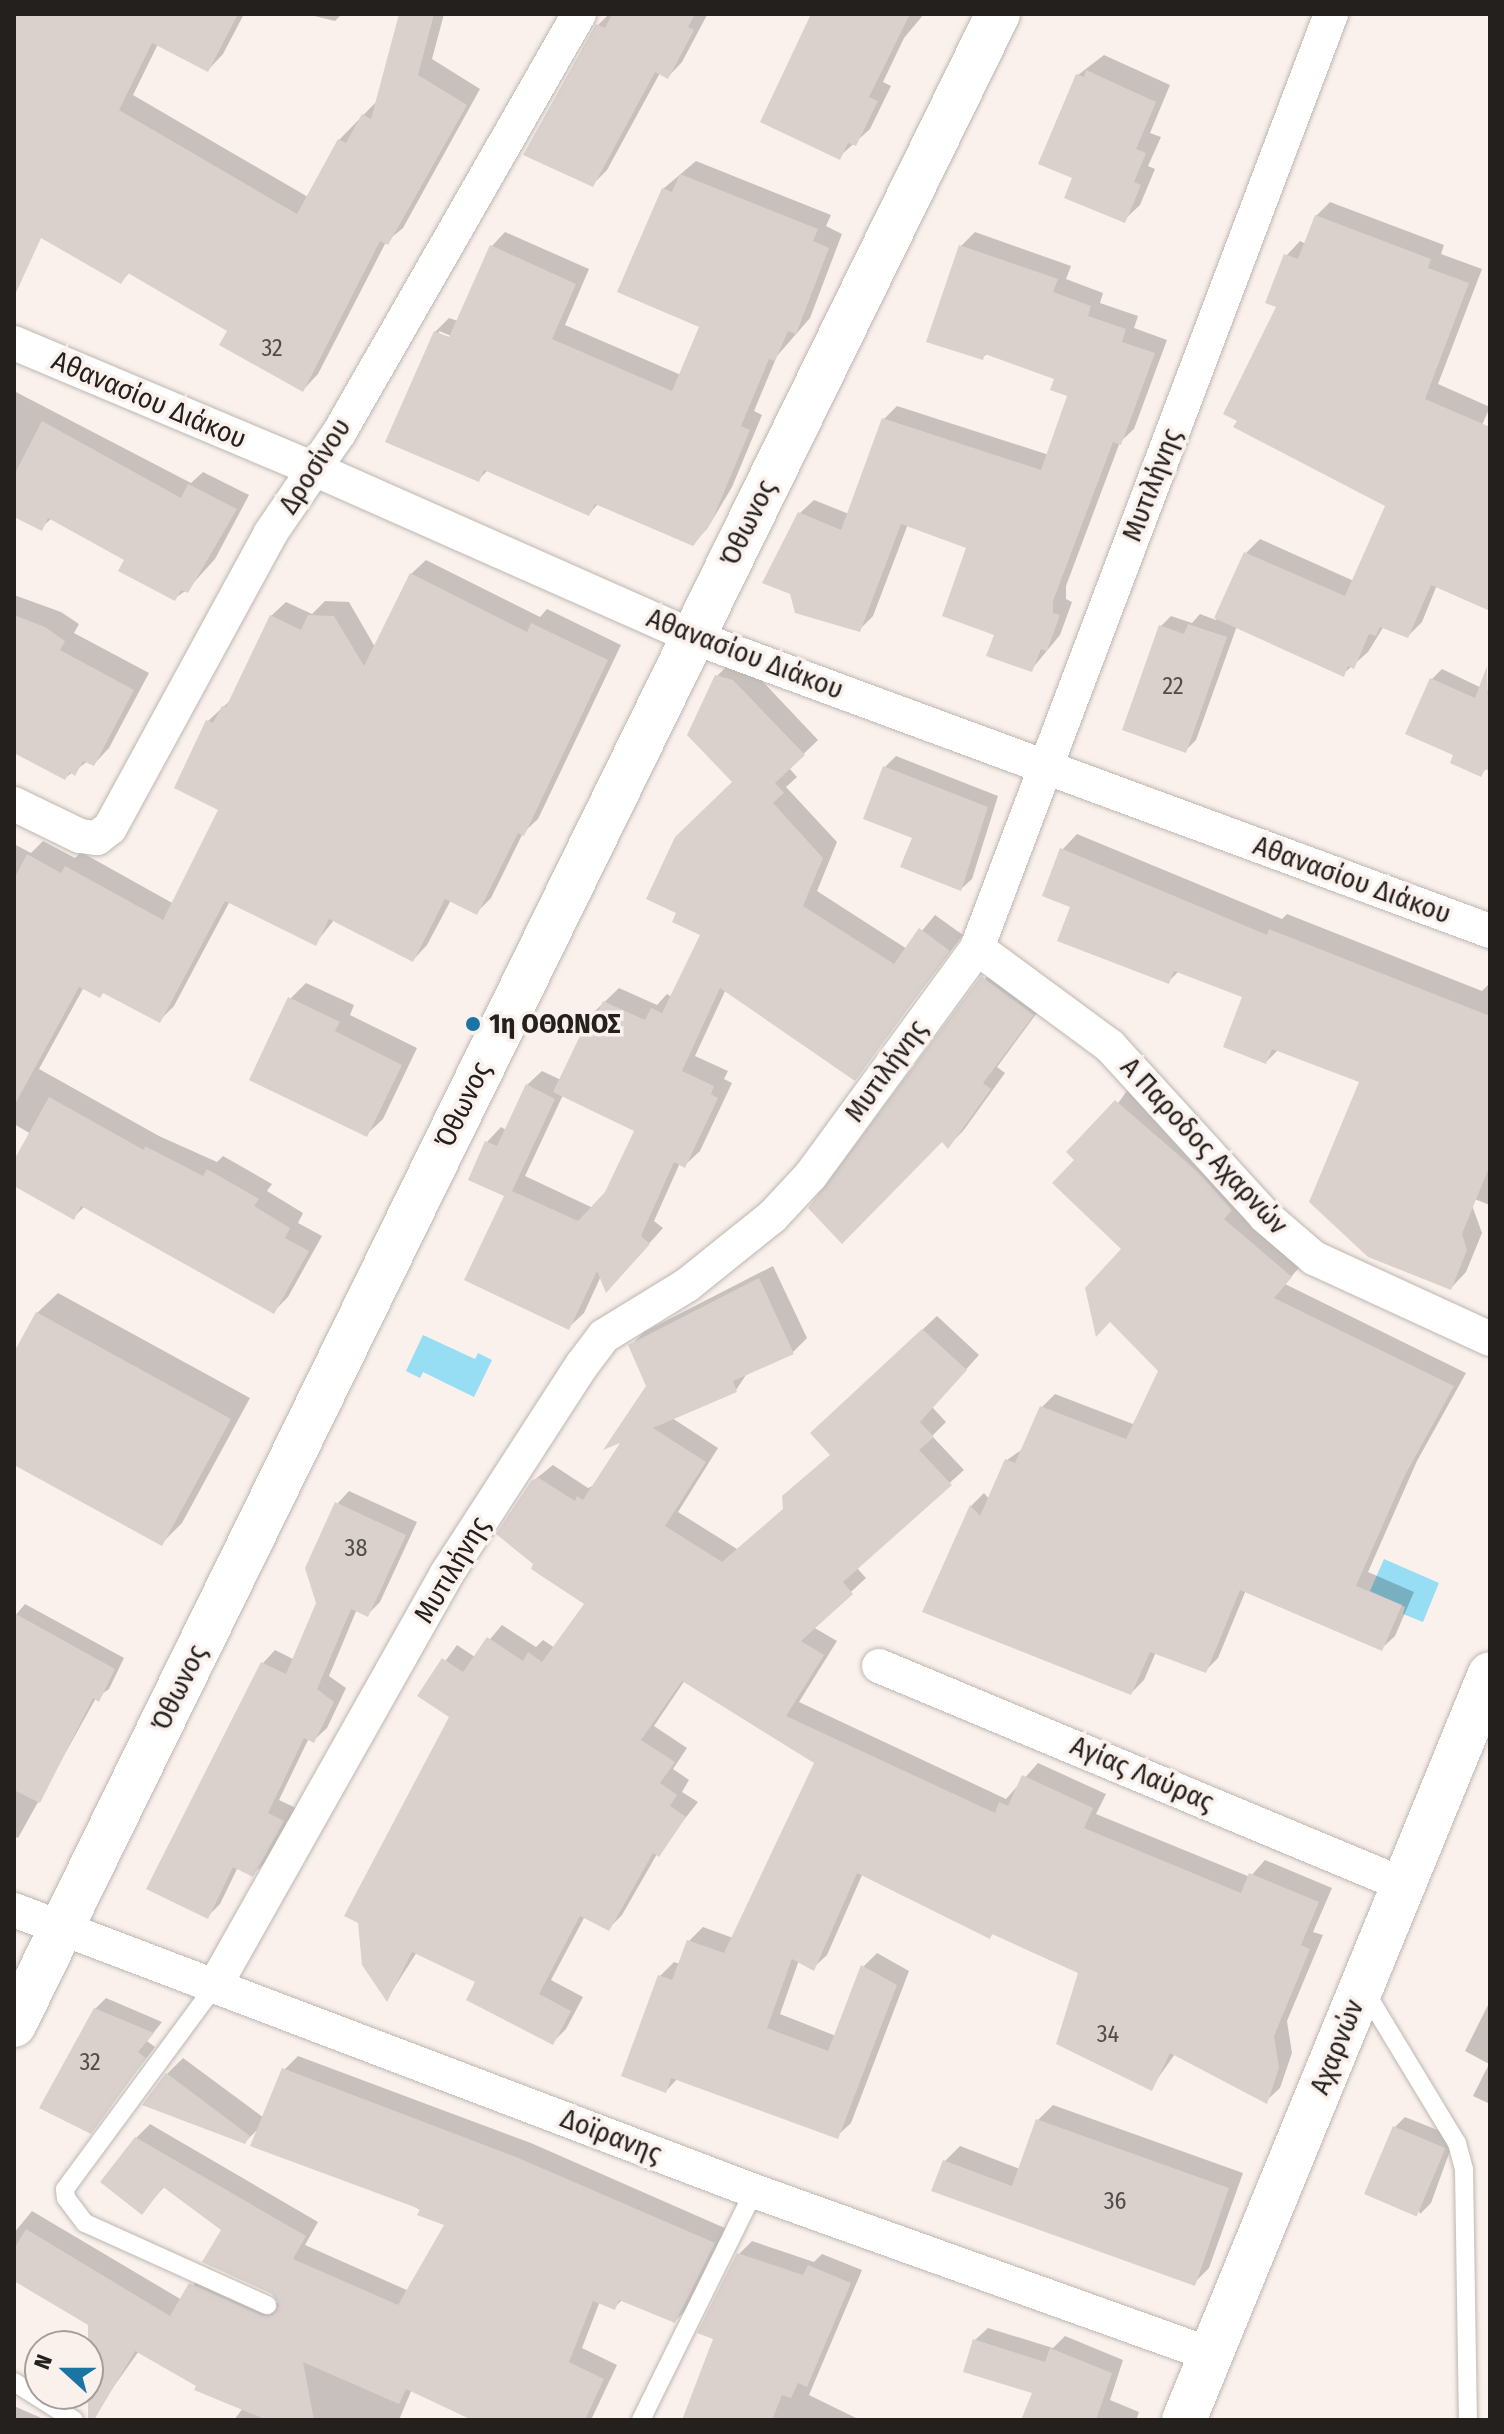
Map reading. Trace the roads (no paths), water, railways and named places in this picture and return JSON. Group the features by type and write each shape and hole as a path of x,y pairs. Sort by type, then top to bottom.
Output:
{"street":[{"name":"Δροσίνου","path":"14,804 80,836 97,838 110,828 270,534 312,468 339,433 579,14"},
{"name":"Όθωνος","path":"14,2025 998,14"},
{"name":"Μυτιλήνης","path":"214,1987 446,1575 582,1365 604,1336 687,1285 772,1217 811,1175 977,948 1331,14"},
{"name":"Αθανασίου Διάκου","path":"14,343 312,468 693,637 1490,931"},
{"name":"Α Παροδος Αχαρνών","path":"977,948 1110,1046 1265,1216 1314,1258 1490,1339"},
{"name":"Αγίας Λαύρας","path":"879,1666 1404,1885"},
{"name":"Αχαρνών","path":"1184,2420 1490,1674"},
{"name":"Δοϊρανης","path":"14,1910 754,2191 1211,2355"}],"lane":[{"path":"1362,1986 1457,2143 1464,2170 1468,2420"},
{"path":"214,1987 65,2189 66,2198 85,2223 267,2305"},
{"path":"641,2420 754,2191"},
{"path":"14,2382 74,2420"}],"water":[{"path":"423,1335 475,1359 478,1353 492,1360 474,1397 423,1372 420,1378 406,1371"},
{"path":"1384,1559 1439,1583 1423,1622 1403,1614 1405,1607 1370,1591"}],"place":[{"name":"1η ΟΘΩΝΟΣ","path":"473,1024"}]}
